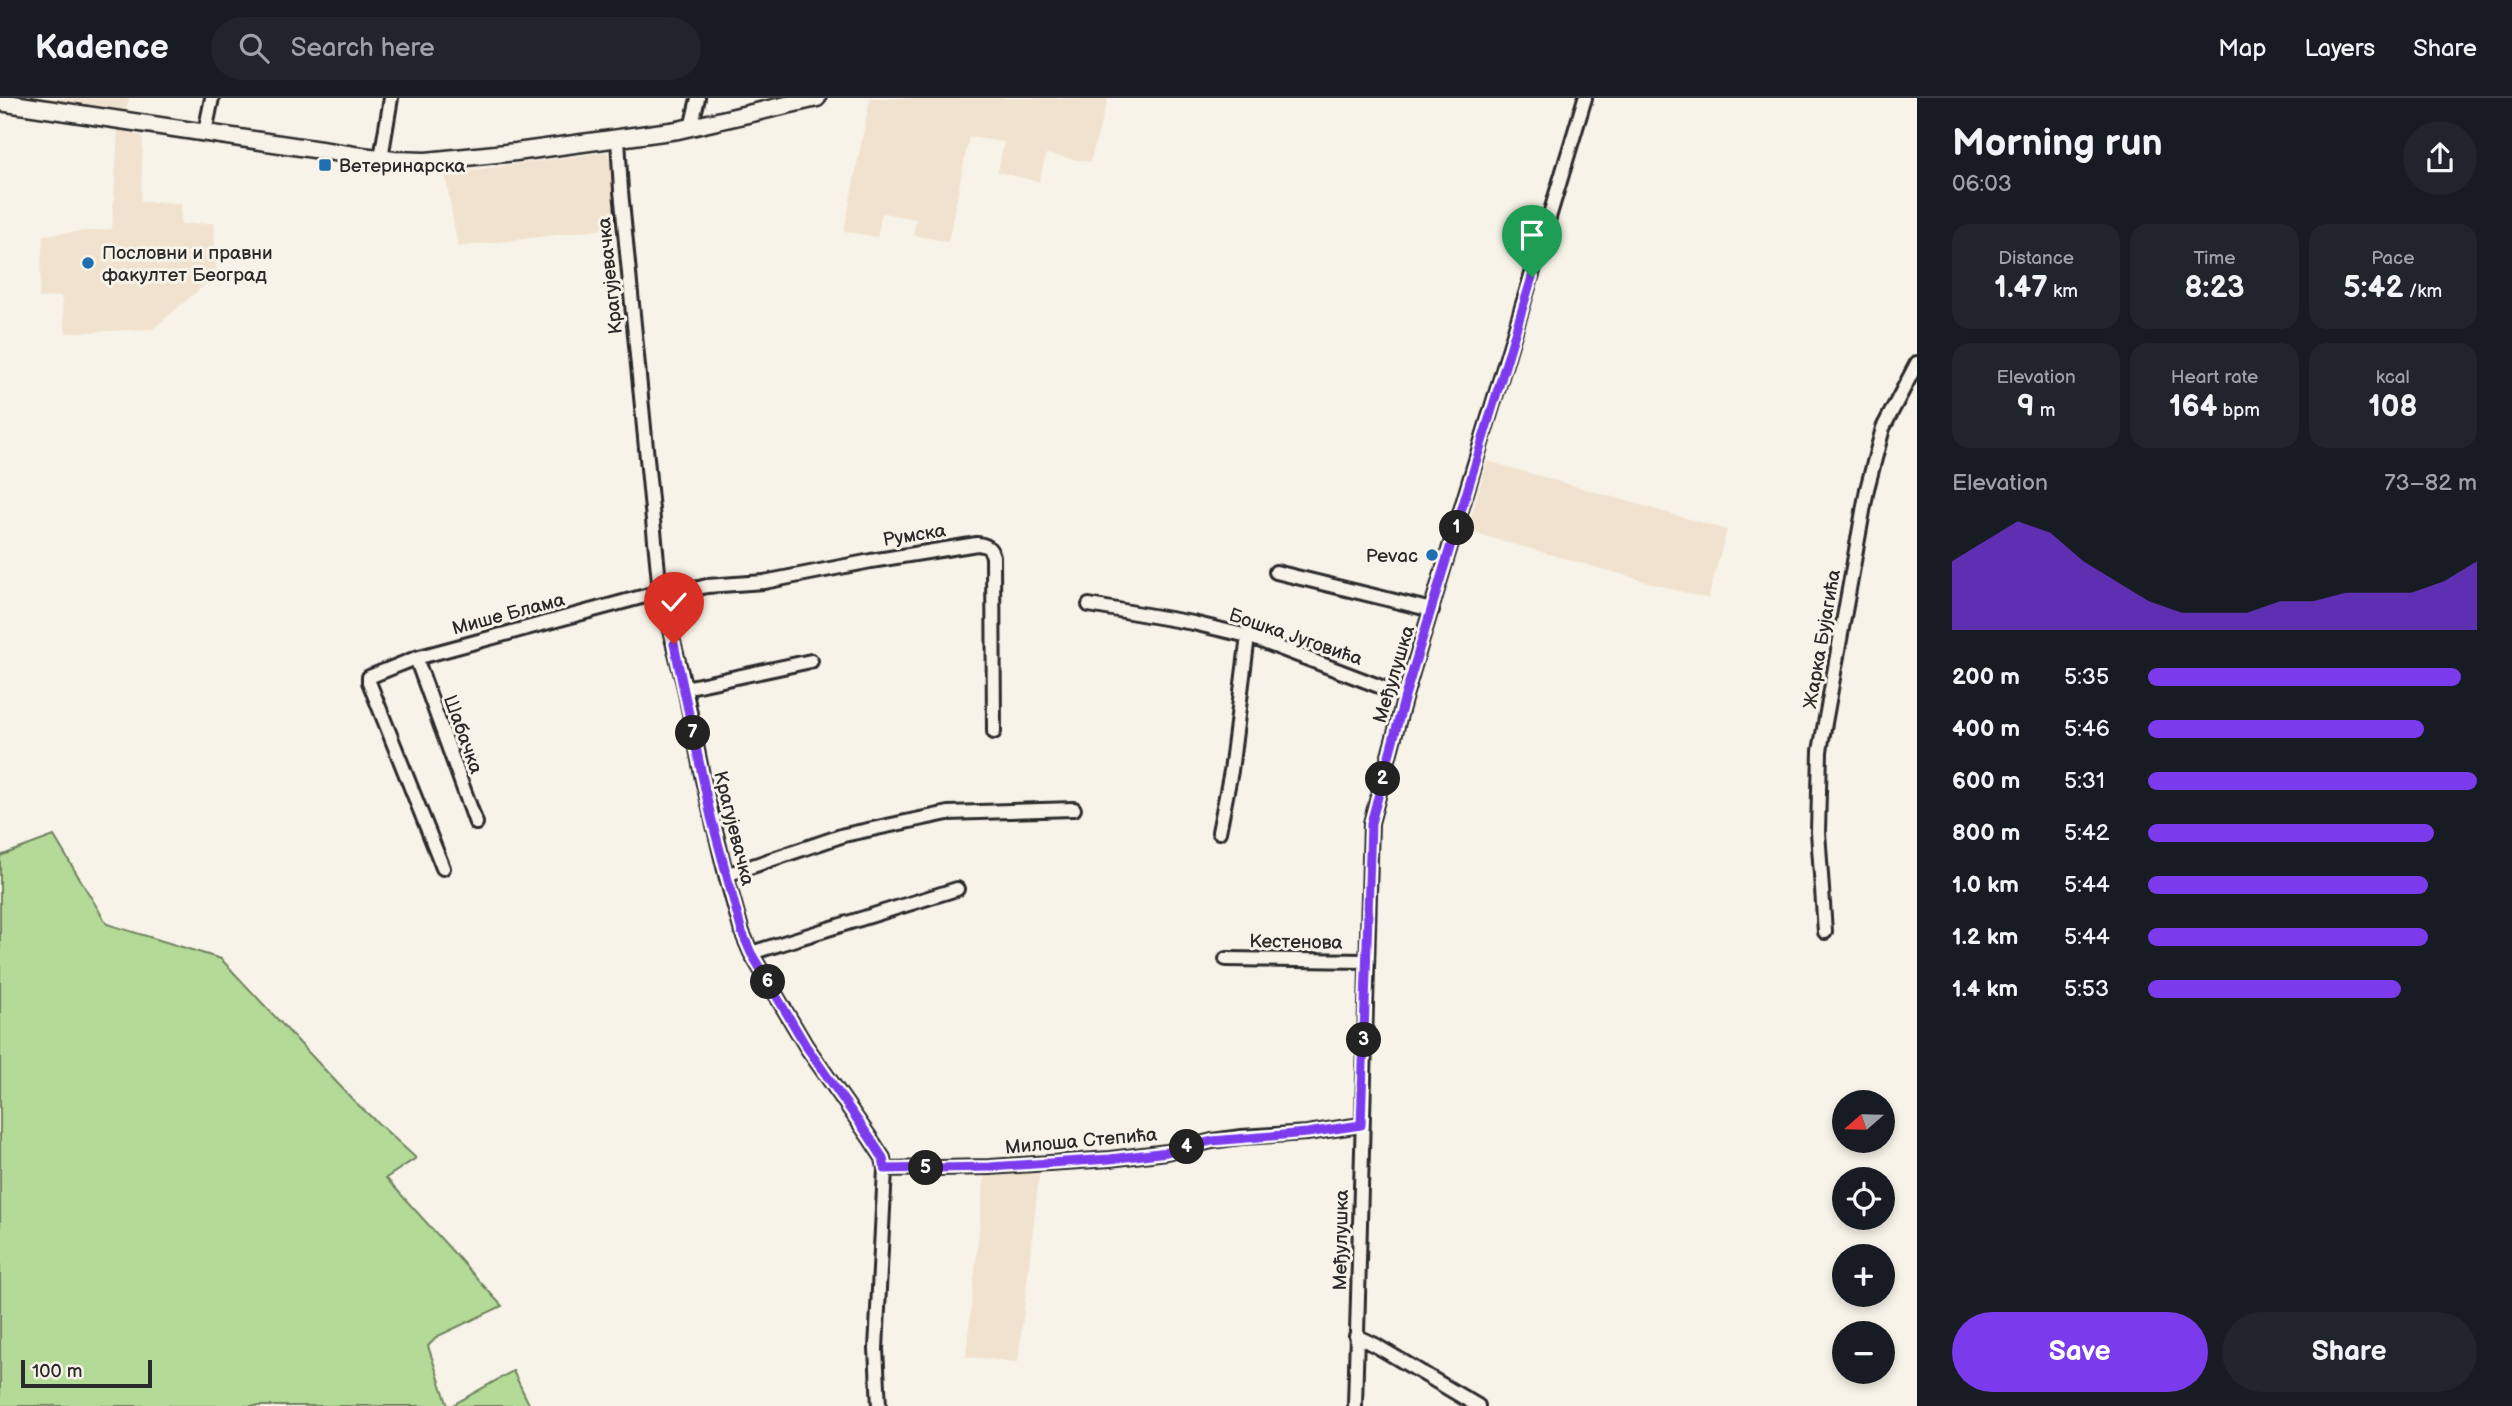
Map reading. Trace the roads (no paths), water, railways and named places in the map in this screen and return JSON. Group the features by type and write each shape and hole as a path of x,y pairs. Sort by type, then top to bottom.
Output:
{"main road":[{"path":"0,102 381,158 438,160 691,128 817,98"}],"street":[{"path":"205,132 212,98"},
{"path":"381,158 391,98"},
{"path":"691,128 698,98"},
{"name":"Међулушка","path":"1355,1406 1371,823 1405,696 1585,98"},
{"name":"Крагујевачка","path":"618,139 661,595 685,688 703,780 726,875 742,932 751,953 806,1046 883,1158 885,1169 876,1349 879,1406"},
{"name":"Жарка Бујагића","path":"1825,932 1818,832 1820,751 1867,489 1884,428 1917,362"},
{"name":"Румска","path":"661,595 707,586 764,582 884,559 985,545 993,556 994,732"},
{"path":"1276,572 1432,610"},
{"name":"Мише Блама","path":"443,868 369,677 416,658 661,595"},
{"name":"Бошка Југовића","path":"1089,606 1193,623 1248,636 1405,696"},
{"path":"1219,832 1231,771 1248,636"},
{"name":"Шабачка","path":"416,658 476,823"},
{"path":"685,688 811,661"},
{"path":"726,875 844,835 948,813 1073,808"},
{"path":"751,953 957,889"},
{"name":"Кестенова","path":"1226,959 1366,961"},
{"name":"Милоша Степића","path":"885,1169 990,1167 1110,1159 1167,1152 1231,1138 1307,1133 1361,1125"},
{"path":"1356,1336 1478,1406"}],"place":[{"name":"Ветеринарска","path":"325,165"},
{"name":"Пословни и правни факултет Београд","path":"88,263"},
{"name":"Pevac","path":"1432,555"}]}
